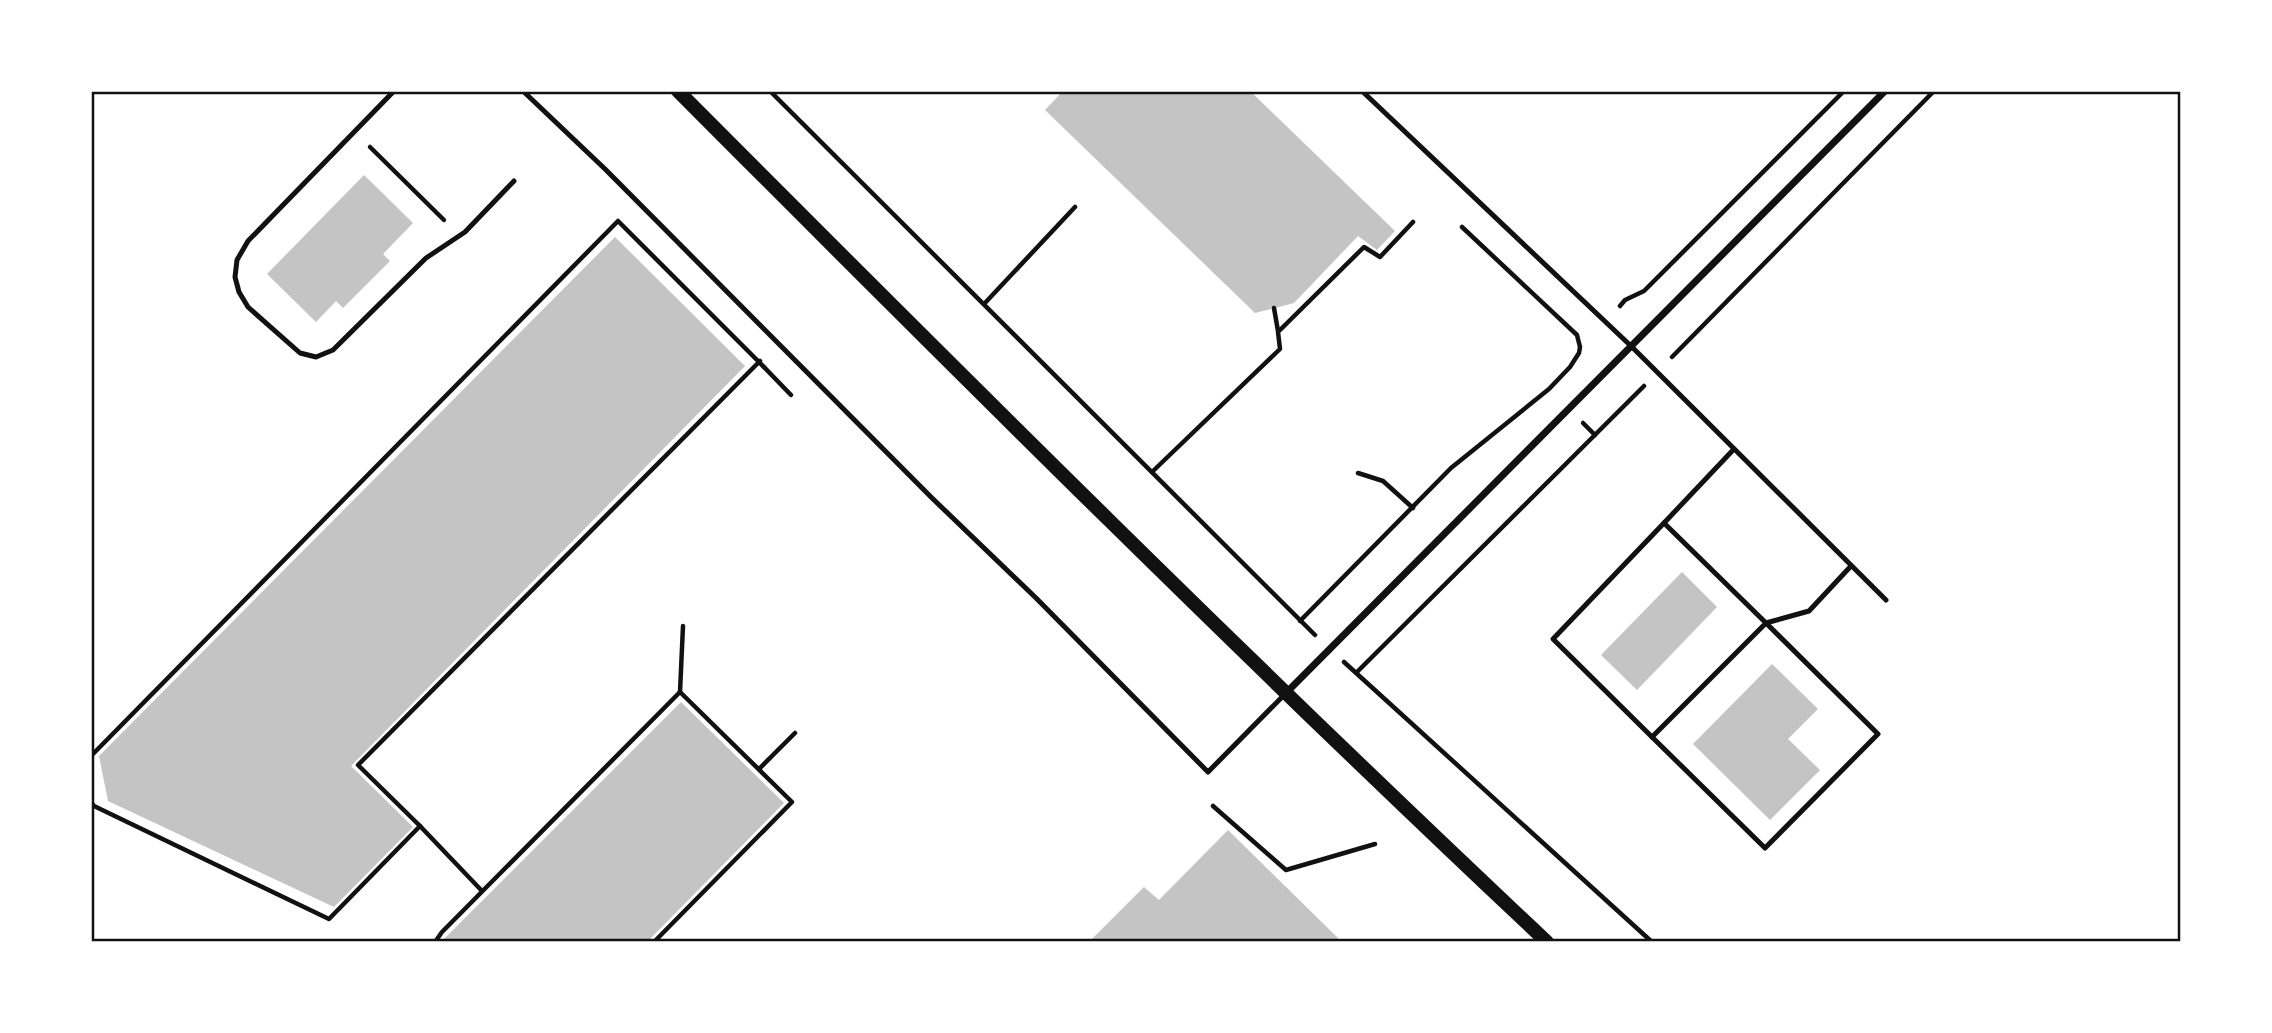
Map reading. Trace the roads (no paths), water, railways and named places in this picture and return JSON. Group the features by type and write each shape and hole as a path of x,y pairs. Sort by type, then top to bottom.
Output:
{"main road":[{"path":"678,91 945,359 1286,693 1546,942"}],"street":[{"path":"1286,693 1885,91"}],"lane":[{"path":"394,91 248,241 237,260 235,277 239,292 248,307 300,352 316,357 333,350 426,258 460,236 514,181"},
{"path":"523,91 605,169 1208,772 1286,693"},
{"path":"1362,91 1632,347 1886,600"},
{"path":"1664,523 1878,734 1765,848 1553,639 1734,449"},
{"path":"1652,737 1766,622 1809,611 1851,566"}]}
